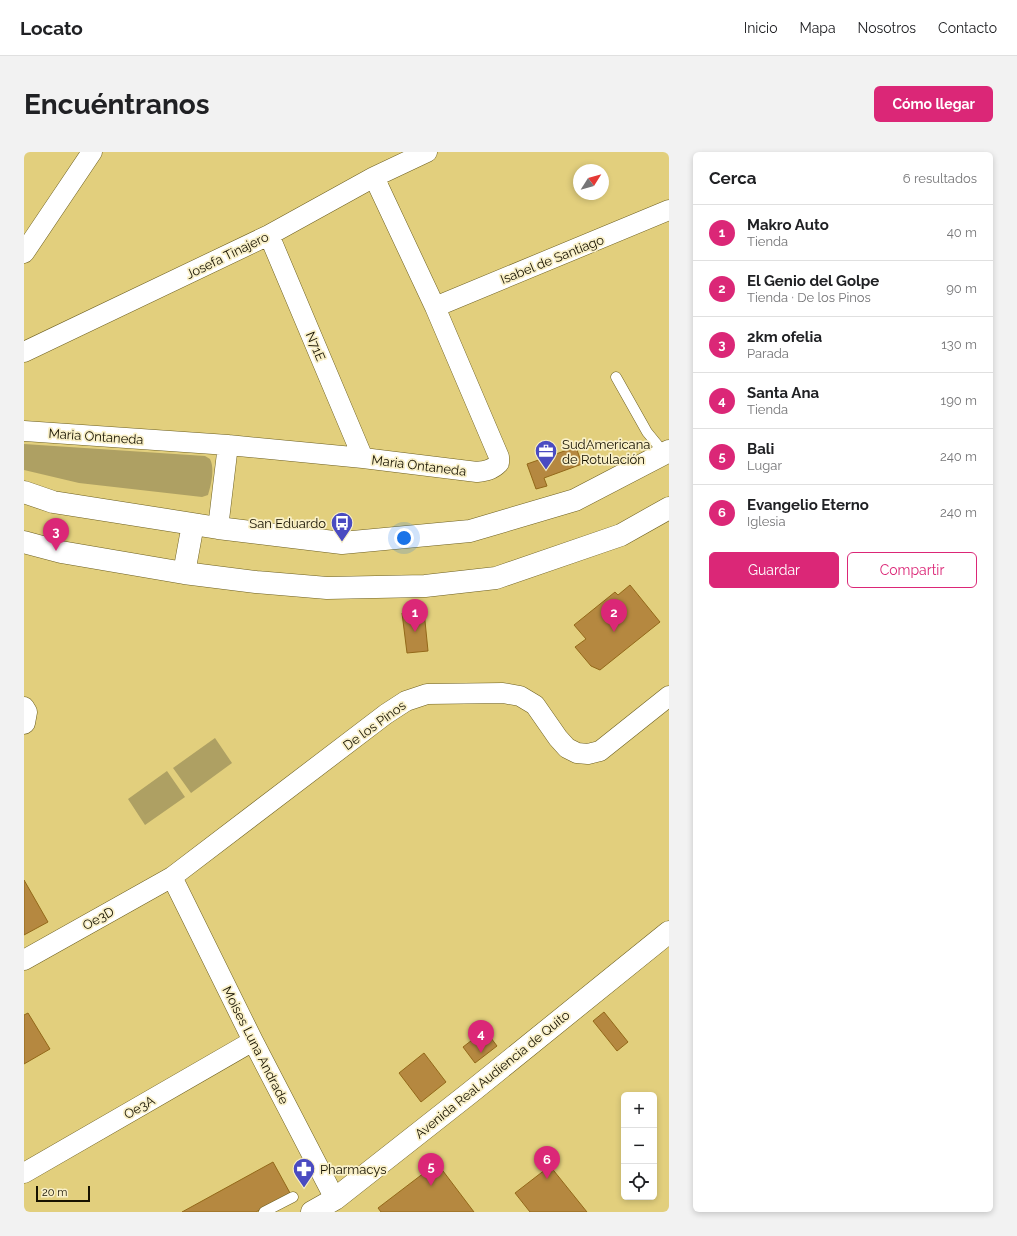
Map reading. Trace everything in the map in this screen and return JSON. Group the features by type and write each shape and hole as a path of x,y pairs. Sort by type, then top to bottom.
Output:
{"main road":[{"path":"24,492 53,502 218,528 342,543 470,531 575,500 667,452"},
{"path":"24,542 61,552 184,573 256,582 327,588 425,586 496,578 621,535 669,508"},
{"path":"184,573 193,524"},
{"name":"Avenida Real Audiencia de Quito","path":"312,1212 338,1205 465,1097 669,932"}],"street":[{"path":"24,253 92,152"},
{"name":"Josefa Tinajero","path":"24,352 269,235 374,177 427,152"},
{"name":"Maria Ontaneda","path":"24,431 228,445 363,458 477,472 494,469 498,463 499,457 435,307 374,177"},
{"name":"Isabel de Santiago","path":"435,307 669,210"},
{"name":"N71E","path":"269,235 363,458"},
{"path":"218,528 228,445"},
{"name":"De los Pinos","path":"172,878 386,714 406,701 427,694 503,693 520,696 535,705 558,738 567,748 577,753 588,754 600,750 669,696"},
{"path":"24,707 27,712 24,724"},
{"name":"Oe3D","path":"24,960 172,878"},
{"name":"Moises Luna Andrade","path":"172,878 253,1042 338,1205"},
{"name":"Oe3A","path":"24,1173 253,1042"}],"lane":[{"path":"616,377 647,432 667,452"},
{"path":"264,1212 293,1197"}],"shaded area":[{"path":"24,444 205,456 210,459 212,467 212,477 208,495 202,497 79,483 24,470"},
{"path":"215,738 232,763 191,793 173,768"},
{"path":"167,771 185,797 145,825 128,799"}],"building":[{"name":"SudAmericana de Rotulación","path":"576,447 582,464 544,478 547,486 536,489 527,464"},
{"path":"630,585 660,622 600,670 591,666 575,647 586,639 574,625 615,592 618,595"},
{"path":"424,611 428,651 407,653 402,613"},
{"path":"24,880 48,922 24,935"},
{"path":"604,1012 628,1042 617,1051 593,1021"},
{"path":"28,1013 50,1049 24,1064 24,1015"},
{"path":"485,1030 497,1046 475,1063 463,1047"},
{"path":"424,1053 446,1082 421,1102 399,1073"},
{"path":"273,1162 290,1193 256,1212 182,1212"},
{"path":"437,1163 474,1212 381,1212 378,1208"},
{"path":"550,1166 587,1212 530,1212 515,1193"}],"place":[{"name":"SudAmericana de Rotulación","path":"546,470"},
{"name":"San Eduardo","path":"342,542"},
{"name":"2km ofelia","path":"56,551"},
{"name":"Makro Auto","path":"415,632"},
{"name":"El Genio del Golpe","path":"614,632"},
{"name":"Santa Ana","path":"481,1053"},
{"name":"Evangelio Eterno","path":"547,1179"},
{"name":"Bali","path":"431,1186"},
{"name":"Pharmacys","path":"304,1188"}]}
